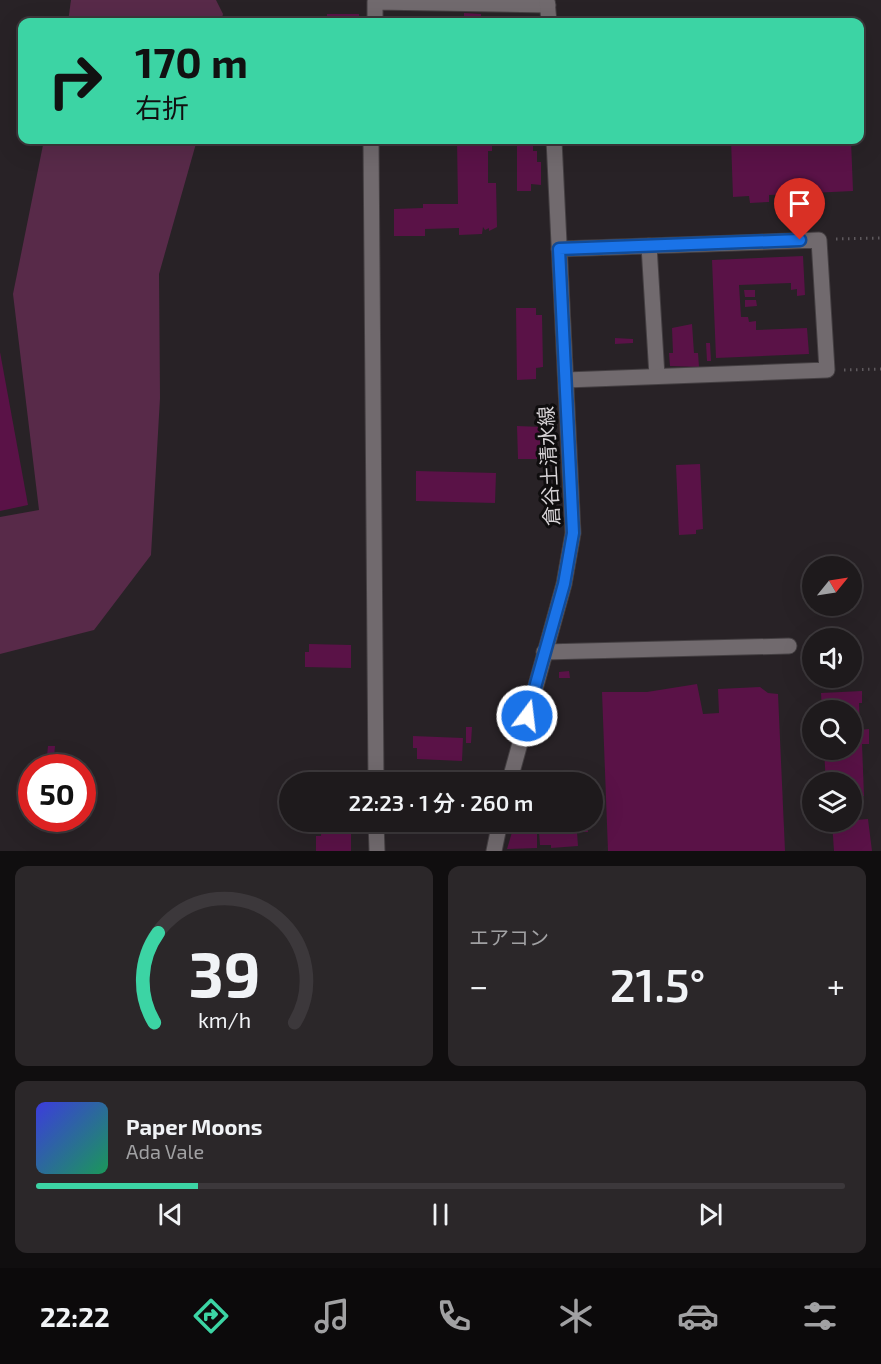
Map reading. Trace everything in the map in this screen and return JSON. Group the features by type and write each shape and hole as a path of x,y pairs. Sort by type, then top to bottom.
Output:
{"street":[{"path":"375,18 375,2 548,3 549,18"},
{"path":"371,144 376,772"},
{"name":"倉谷土清水線","path":"512,772 564,584 573,533 554,144"},
{"path":"559,249 819,240 827,370 566,380"},
{"path":"650,246 657,376"},
{"path":"544,652 789,646"},
{"path":"376,832 376,851"},
{"path":"494,851 498,832"}],"path":[{"path":"819,240 881,238"},
{"path":"827,370 881,369"}],"shaded area":[{"path":"71,0 216,0 223,14 222,18 69,18"},
{"path":"43,144 196,144 159,274 160,398 151,555 94,630 0,654 0,517 39,510 13,294"}],"building":[{"path":"464,13 481,14 481,18 455,18 455,16 464,16"},
{"path":"327,14 359,14 359,18 327,18"},
{"path":"457,144 492,144 492,151 488,151 488,183 496,183 497,227 489,231 489,228 485,230 483,227 482,234 459,235 459,228 425,229 425,236 394,236 394,209 423,208 423,204 458,204"},
{"path":"517,144 533,144 533,151 537,151 537,162 541,162 541,185 531,184 531,191 517,191"},
{"path":"731,144 851,144 853,191 769,195 769,202 750,203 749,196 733,197"},
{"path":"803,256 805,295 797,296 797,289 791,290 791,283 739,285 741,317 748,317 749,322 756,321 756,330 807,328 809,354 716,358 712,260"},
{"path":"744,290 755,290 755,297 745,297"},
{"path":"745,300 756,300 757,306 745,307"},
{"path":"516,308 536,308 536,315 542,315 543,367 536,368 536,379 517,380"},
{"path":"692,324 694,353 698,353 699,367 670,366 669,353 673,353 672,328"},
{"path":"615,338 633,339 633,343 615,344"},
{"path":"706,343 710,343 711,361 707,361"},
{"path":"0,352 28,505 0,511"},
{"path":"517,426 542,427 542,435 552,435 551,444 540,445 541,459 518,459"},
{"path":"700,464 703,529 696,530 696,534 679,535 676,465"},
{"path":"416,471 496,473 495,503 416,501"},
{"path":"309,644 351,645 351,668 305,667 305,652 309,652"},
{"path":"569,671 570,678 559,678 559,672"},
{"path":"697,684 703,714 719,713 718,689 760,687 768,693 778,694 785,851 608,851 602,692 647,692"},
{"path":"862,691 862,700 821,700 821,693"},
{"path":"466,727 472,727 471,743 466,743"},
{"path":"869,729 869,744 862,744 862,730"},
{"path":"413,736 463,738 462,761 417,759 417,748 413,748"},
{"path":"862,744 864,796 862,796 862,772 825,772 825,760 862,760"},
{"path":"48,746 55,746 54,754 47,754"},
{"path":"868,819 872,851 834,851 833,832 862,832 862,820"},
{"path":"321,832 351,834 351,851 316,851 316,836 321,836"},
{"path":"512,832 537,832 537,848 507,849"},
{"path":"539,832 577,832 578,846 551,848 551,845 540,845"}],"route":[{"path":"527,716 564,584 573,533 559,249 800,240"}]}
